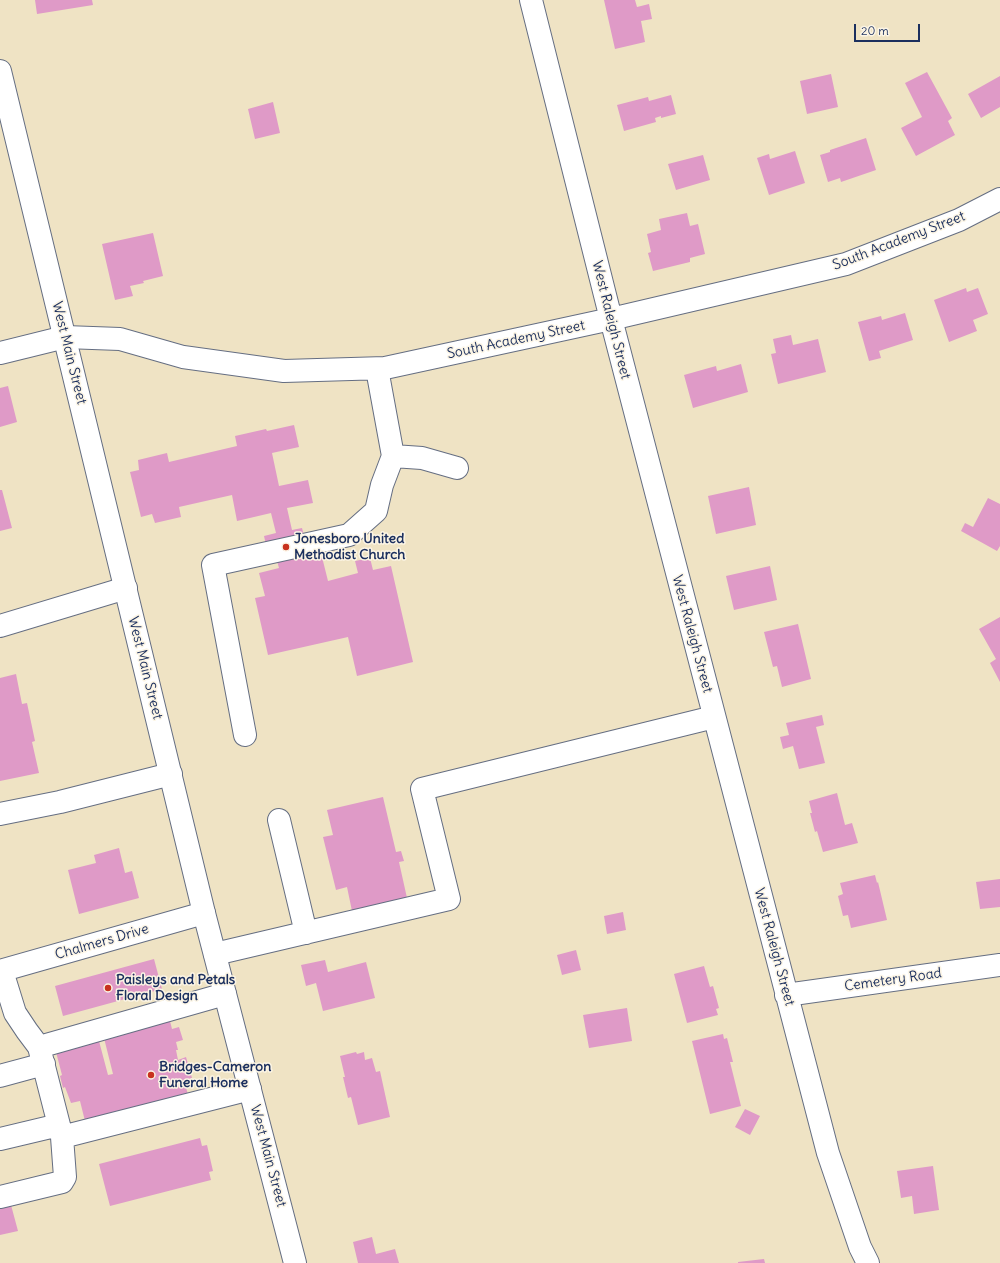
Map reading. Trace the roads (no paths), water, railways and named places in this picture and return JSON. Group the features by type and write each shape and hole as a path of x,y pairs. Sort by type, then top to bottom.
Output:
{"street":[{"name":"West Raleigh Street","path":"531,0 611,319 828,1153 860,1247 868,1263"},
{"name":"West Main Street","path":"1,78 204,913 295,1263"},
{"name":"South Academy Street","path":"0,353 65,337 120,339 183,357 284,371 386,368 611,319 846,264 959,220 1000,199"},
{"path":"245,735 213,565 349,535 376,511 382,485 393,456 377,369"},
{"path":"393,456 422,458 457,468"},
{"path":"0,626 126,588"},
{"path":"215,954 449,899 422,789 714,717"},
{"path":"0,814 60,802 171,774"},
{"path":"279,820 306,933"},
{"name":"Chalmers Drive","path":"1,971 204,913"},
{"name":"Cemetery Road","path":"786,995 1000,965"},
{"path":"0,1197 62,1182 65,1177 61,1131 42,1056 15,1013 1,971"},
{"path":"0,1076 42,1056 225,994"},
{"path":"0,1139 61,1131 250,1089"}],"place":[{"name":"Jonesboro United Methodist Church","path":"286,547"},
{"name":"Paisleys and Petals Floral Design","path":"108,988"},
{"name":"Bridges-Cameron Funeral Home","path":"151,1075"}]}
